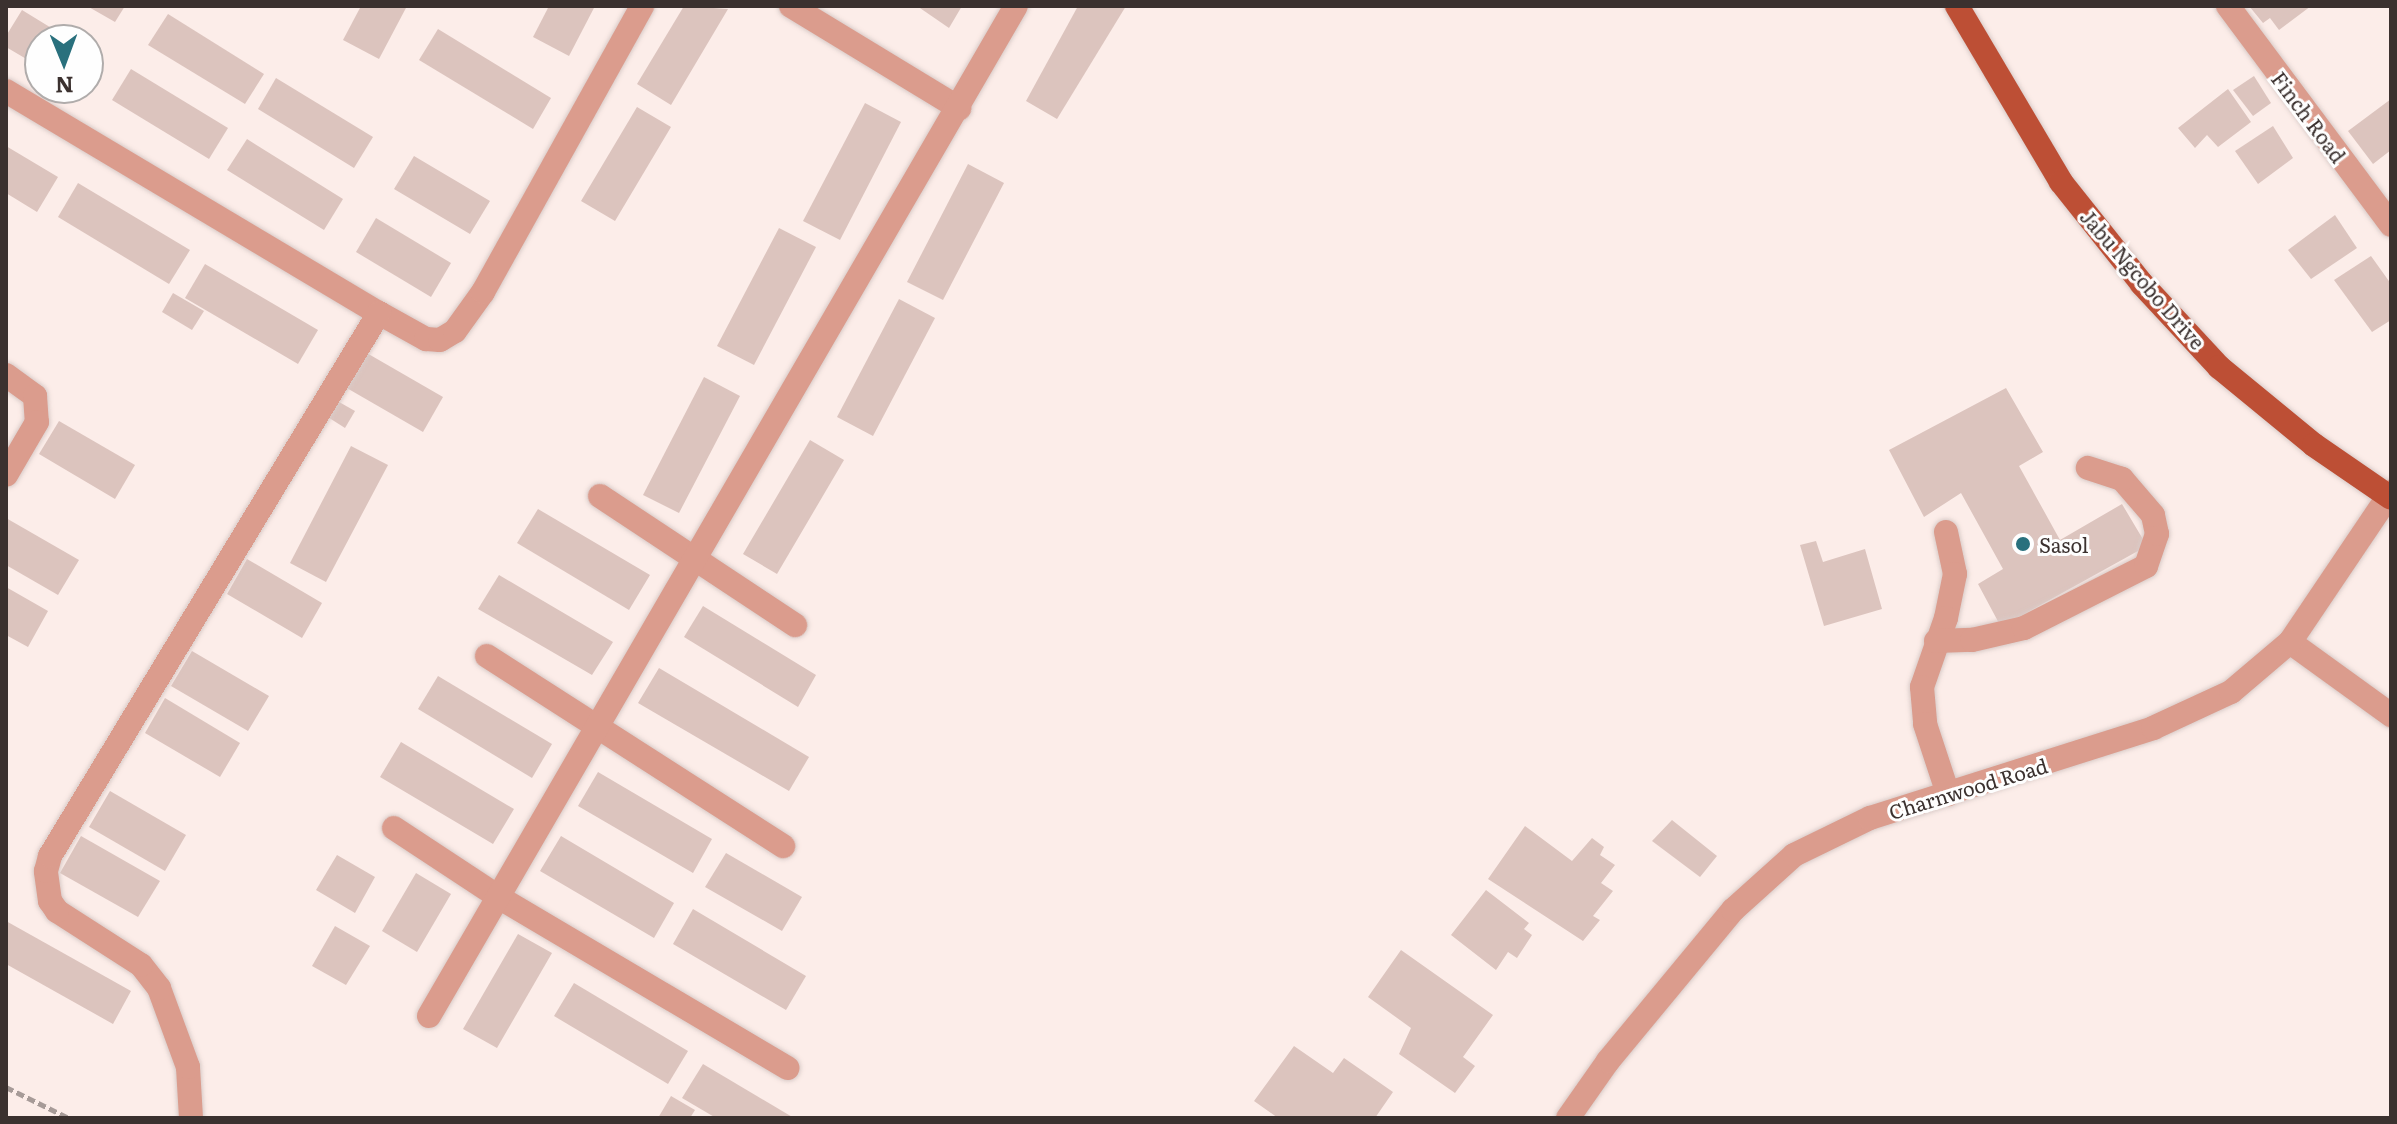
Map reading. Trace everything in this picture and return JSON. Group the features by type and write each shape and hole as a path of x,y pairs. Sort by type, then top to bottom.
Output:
{"main road":[{"name":"Jabu Ngcobo Drive","path":"1957,6 2061,182 2142,284 2219,367 2314,445 2390,495"}],"street":[{"path":"6,91 379,313 426,339 440,340 455,331 483,292 642,6"},
{"path":"791,6 959,108"},
{"path":"429,1016 696,562 1016,6"},
{"name":"Finch Road","path":"2228,6 2391,225"},
{"path":"191,1118 188,1067 173,1014 159,988 141,965 57,911 50,901 46,871 50,856 379,313"},
{"path":"6,375 35,396 37,422 6,475"},
{"path":"1936,641 1972,640 2024,628 2146,566 2157,534 2153,515 2122,479 2088,468"},
{"name":"Charnwood Road","path":"1568,1118 1608,1061 1733,910 1794,855 1870,818 2153,728 2231,692 2290,642 2390,495"},
{"path":"600,496 795,625"},
{"path":"1946,532 1955,574 1922,687 1922,708 1948,794"},
{"path":"2290,642 2391,715"},
{"path":"487,656 783,846"},
{"path":"394,828 500,898 787,1068"}],"path":[{"path":"6,1087 69,1118"}],"building":[{"path":"87,6 125,6 115,22"},
{"path":"361,6 407,6 379,59 343,40"},
{"path":"549,6 595,6 569,56 533,37"},
{"path":"684,6 728,9 671,105 637,84"},
{"path":"917,6 962,6 949,28"},
{"path":"1078,6 1126,6 1057,119 1026,101"},
{"path":"2249,6 2311,6 2279,30 2270,18 2263,23"},
{"path":"22,10 45,24 24,24 24,58 6,47 6,36"},
{"path":"168,14 264,74 245,104 148,45"},
{"path":"438,29 551,98 533,129 419,60"},
{"path":"131,69 228,128 209,159 112,100"},
{"path":"2254,76 2271,103 2253,116 2233,90"},
{"path":"276,78 373,137 354,168 258,109"},
{"path":"2228,89 2251,122 2218,147 2207,135 2195,148 2178,128"},
{"path":"2391,99 2391,150 2373,164 2348,131"},
{"path":"865,103 901,122 840,240 803,221"},
{"path":"637,107 671,127 615,221 581,201"},
{"path":"2273,126 2293,158 2258,184 2235,151"},
{"path":"247,139 343,199 324,230 227,170"},
{"path":"6,146 58,177 37,212 6,193"},
{"path":"414,156 490,201 470,234 394,189"},
{"path":"968,164 1004,183 943,300 907,282"},
{"path":"78,183 190,250 169,284 58,217"},
{"path":"2335,215 2357,248 2311,279 2288,250"},
{"path":"376,218 451,263 431,297 356,252"},
{"path":"779,228 816,247 754,365 717,346"},
{"path":"2371,256 2391,284 2391,320 2372,332 2334,280"},
{"path":"205,264 318,330 298,364 185,298"},
{"path":"173,293 204,311 192,330 162,312"},
{"path":"899,299 935,318 873,436 837,417"},
{"path":"365,352 443,397 423,432 345,387"},
{"path":"704,377 740,396 679,513 643,495"},
{"path":"2006,388 2043,452 2019,466 2060,540 2122,504 2147,546 2001,627 1978,584 2003,569 1961,493 1924,517 1889,450"},
{"path":"332,398 355,411 345,428 323,414"},
{"path":"59,421 135,465 115,499 39,454"},
{"path":"810,440 844,460 777,574 743,554"},
{"path":"351,446 388,465 326,582 290,563"},
{"path":"538,509 650,575 629,610 517,543"},
{"path":"6,518 79,560 58,595 6,565"},
{"path":"1816,541 1823,562 1865,549 1882,609 1824,626 1800,545"},
{"path":"247,559 322,603 302,638 227,594"},
{"path":"499,575 613,642 592,675 478,609"},
{"path":"6,587 48,611 28,647 6,635"},
{"path":"703,606 816,675 798,707 684,637"},
{"path":"192,651 269,696 248,731 171,686"},
{"path":"659,668 809,757 789,791 638,703"},
{"path":"438,676 552,744 532,778 418,709"},
{"path":"165,698 240,743 220,777 145,733"},
{"path":"401,742 514,809 493,844 380,777"},
{"path":"598,772 712,839 693,873 578,806"},
{"path":"110,791 186,835 165,871 89,827"},
{"path":"1672,820 1717,856 1700,877 1652,841"},
{"path":"1525,826 1572,861 1592,838 1604,847 1600,855 1615,865 1601,883 1613,891 1593,916 1600,920 1583,941 1488,879"},
{"path":"81,836 160,881 138,917 60,873"},
{"path":"561,836 674,903 654,938 540,871"},
{"path":"726,853 802,897 782,931 705,887"},
{"path":"337,855 375,877 355,913 316,890"},
{"path":"416,873 451,894 417,952 382,931"},
{"path":"1486,890 1529,923 1524,929 1532,935 1517,958 1508,952 1496,970 1451,935"},
{"path":"693,909 806,976 786,1010 673,944"},
{"path":"6,921 131,991 113,1024 6,964"},
{"path":"335,926 370,946 346,985 312,966"},
{"path":"518,934 552,953 497,1048 463,1029"},
{"path":"1401,950 1493,1015 1463,1057 1475,1066 1455,1093 1399,1054 1411,1028 1368,997"},
{"path":"574,983 688,1051 668,1084 554,1016"},
{"path":"1294,1046 1333,1073 1344,1058 1393,1092 1375,1118 1278,1118 1254,1101"},
{"path":"703,1064 794,1118 716,1118 682,1098"},
{"path":"671,1096 695,1110 690,1118 658,1118"}],"place":[{"name":"Sasol","path":"2023,544"}]}
